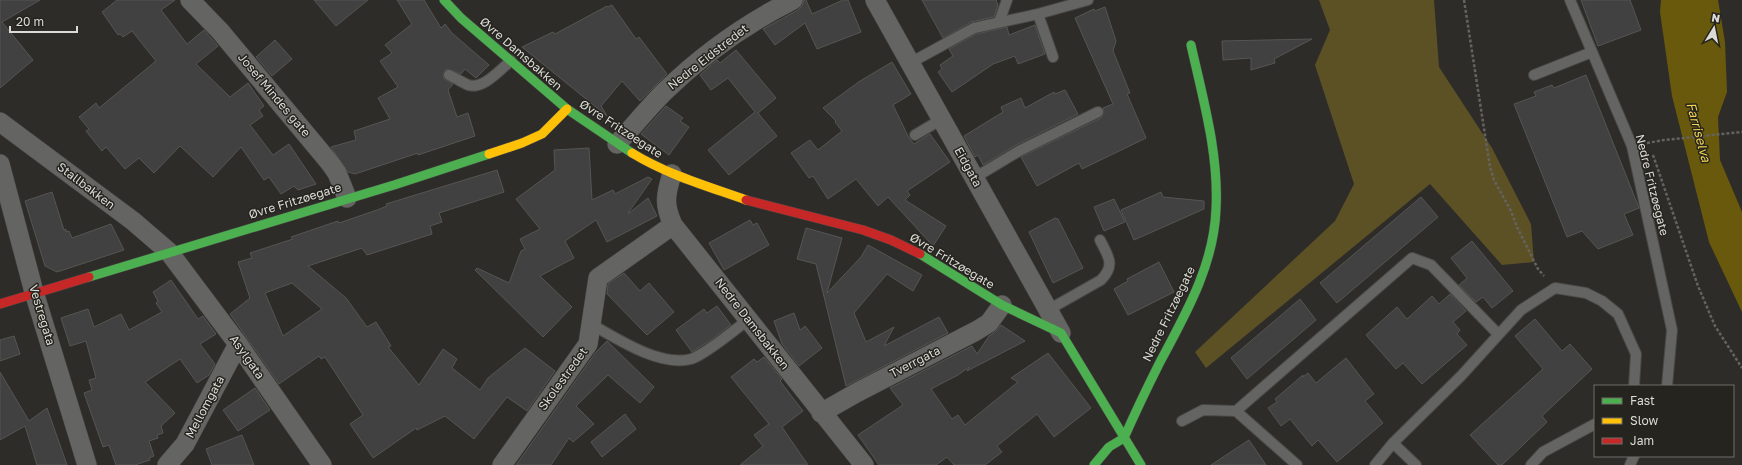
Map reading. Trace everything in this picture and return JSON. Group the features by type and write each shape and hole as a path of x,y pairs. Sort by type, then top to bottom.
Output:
{"street":[{"name":"Josef Mindes gate","path":"190,0 220,31 330,163 341,182 347,198"},
{"name":"Nedre Eidstredet","path":"617,144 664,92 693,66 762,16 793,0"},
{"name":"Eidgata","path":"875,0 1061,333"},
{"name":"Øvre Damsbakken","path":"447,4 567,109"},
{"name":"Nedre Fritzøegate","path":"1124,438 1202,278 1214,234 1217,209 1213,157 1191,45"},
{"name":"Øvre Fritzøegate","path":"0,304 34,292 394,185 522,143 542,134 567,109 617,144 648,163 672,174 750,202 863,230 891,240 922,254 1002,305 1061,333"},
{"name":"Stallbakken","path":"0,122 133,221 169,252"},
{"name":"Vestregata","path":"0,164 34,292 87,465"},
{"name":"Nedre Damsbakken","path":"672,174 665,201 667,212 673,225 749,319 821,413 864,465"},
{"name":"Skolestredet","path":"502,465 588,344 598,278 673,225"},
{"name":"Asylgata","path":"169,252 238,344 322,465"},
{"name":"Tverrgata","path":"821,413 856,393 976,331 989,323 1002,305"},
{"path":"1061,333 1090,379 1140,465"},
{"name":"Mellomgata","path":"167,465 184,444 238,344"},
{"path":"1094,465 1109,447 1124,438"}],"lane":[{"path":"447,4 460,0"},
{"path":"1000,22 1007,0"},
{"path":"910,63 967,31 1088,0"},
{"name":"Nedre Fritzøegate","path":"1570,0 1632,146 1672,330 1667,385"},
{"path":"1038,14 1053,57"},
{"path":"1534,75 1592,52"},
{"path":"449,75 468,85 479,85 511,61"},
{"path":"974,178 1019,151 1098,112"},
{"path":"915,135 942,119"},
{"path":"1048,310 1102,280 1107,274 1110,268 1109,260 1100,240"},
{"path":"1236,411 1412,258 1431,265 1498,334"},
{"path":"1375,465 1393,443 1462,376 1521,310 1555,288 1586,293 1602,301 1618,314 1636,354 1634,385"},
{"path":"591,324 628,346 647,354 674,360 691,359 702,354 749,319"},
{"path":"1182,420 1203,410 1236,411 1297,465"},
{"path":"1531,465 1543,452 1594,425"},
{"path":"1393,443 1416,465"}],"path":[{"path":"1464,0 1490,167 1494,180 1511,211 1516,227 1538,269 1555,288"},
{"path":"1664,140 1742,132"},
{"path":"1648,143 1698,286 1715,326 1742,368"}],"shaded area":[{"path":"1319,0 1434,0 1439,67 1492,148 1531,224 1534,262 1502,265 1430,184 1206,368 1195,352 1335,221 1354,184 1315,65 1330,30"}],"water":[{"name":"Farriselva","path":"1661,0 1718,0 1725,42 1727,92 1718,117 1720,160 1742,212 1742,312 1709,242 1672,96 1660,12"}],"building":[{"path":"0,0 40,0 2,22 33,60 0,88"},
{"path":"117,0 175,0 161,10 187,44 204,30 218,46 196,64 230,97 248,83 264,106 259,110 263,116 250,125 273,155 289,144 316,184 298,190 294,186 281,194 269,177 264,180 241,147 213,177 180,146 154,173 139,158 125,169 106,147 102,151 86,131 89,129 79,117 96,103 99,108 156,61 132,31 123,37 120,34 118,35 102,12"},
{"path":"314,0 368,0 336,26"},
{"path":"397,0 424,0 441,28 445,24 452,33 489,65 476,78 465,69 461,74 448,69 445,70 443,75 444,79 453,84 448,90 457,117 468,113 475,136 355,174 348,172 331,147 356,140 354,131 390,119 378,98 398,87 380,61 392,53 385,45 412,24"},
{"path":"804,0 806,0 812,14 843,0 848,0 861,32 817,49 805,23 775,45 763,29 798,10 802,6"},
{"path":"922,0 996,0 998,5 994,17 971,22 943,38"},
{"path":"1581,0 1630,0 1641,30 1598,46"},
{"path":"612,5 636,39 639,37 667,74 640,101 622,81 601,106 607,116 522,47 553,32 555,34 607,6"},
{"path":"1105,7 1116,41 1113,51 1130,93 1127,94 1146,138 1082,169 1079,163 1037,186 1021,157 1101,118 1104,113 1103,108 1113,104 1075,18 1094,9 1095,11"},
{"path":"1035,25 1045,54 1018,64 1015,56 993,64 952,92 938,72 942,69 940,65 953,56 949,49 976,34 1007,27 1009,35"},
{"path":"1312,39 1274,59 1275,63 1251,70 1251,58 1223,60 1222,41"},
{"path":"275,40 292,59 272,76 256,57"},
{"path":"736,50 776,98 758,113 777,136 729,175 708,150 755,112 728,78 711,90 700,75 717,60 720,63"},
{"path":"892,62 911,94 893,105 909,138 914,144 930,134 950,162 907,191 910,195 905,200 946,226 933,246 888,197 878,206 856,179 828,199 813,176 809,178 791,153 810,140 818,150 842,131 835,122 836,121 823,108 860,81"},
{"path":"1586,75 1639,208 1624,214 1633,235 1598,249 1582,231 1567,237 1514,104 1536,96 1534,92 1552,85 1554,88"},
{"path":"1065,90 1078,114 1016,145 983,165 978,155 975,157 964,136 1003,112 1001,107 1021,98 1025,108 1054,92 1055,94"},
{"path":"666,106 683,118 680,121 689,127 669,155 641,134"},
{"path":"589,148 592,200 613,190 615,194 648,177 652,179 628,213 648,198 657,216 607,242 596,220 565,241 574,258 540,276 572,307 543,337 475,270 477,268 509,283 521,251 525,249 520,239 540,229 516,199 555,170 554,150"},
{"path":"497,170 504,192 439,213 442,222 430,226 432,234 367,255 362,248 308,266 346,298 367,327 376,322 391,346 388,347 419,385 443,349 457,359 452,368 480,390 488,378 525,348 555,371 527,411 507,397 474,439 445,416 417,430 416,428 373,458 350,424 363,415 325,357 321,359 319,356 279,384 230,314 250,298 238,262 252,258 250,253 293,239 291,237 338,221 339,223 377,210 387,206 386,204","holes":["292,283 322,309 283,336 265,293"]},
{"path":"52,192 64,230 66,229 66,232 69,231 72,238 111,224 124,250 57,272 45,266 25,201"},
{"path":"1161,192 1163,197 1204,201 1204,209 1134,240 1121,210"},
{"path":"1421,197 1438,217 1337,303 1320,283"},
{"path":"1114,199 1125,222 1104,231 1094,207"},
{"path":"1055,218 1058,219 1083,268 1053,283 1029,232"},
{"path":"750,220 753,225 757,223 769,245 724,270 709,243"},
{"path":"806,228 842,238 827,293 861,257 868,245 922,275 913,291 887,274 854,313 866,342 894,327 884,346 939,317 948,333 846,386 816,264 797,259"},
{"path":"1472,241 1513,291 1492,308 1483,297 1476,302 1459,285 1467,278 1451,258"},
{"path":"1159,262 1174,292 1128,315 1114,289 1128,281 1127,279"},
{"path":"624,273 640,291 649,283 674,312 647,335 607,294 608,284"},
{"path":"171,280 198,319 203,316 216,334 200,344 215,364 209,375 197,383 180,359 145,382 175,413 161,426 163,433 157,435 158,438 149,441 154,456 149,458 150,460 135,465 116,465 109,445 103,447 84,393 92,390 89,380 96,378 86,341 70,346 61,318 88,309 94,327 121,314 129,330 162,312 156,303 158,301 153,292"},
{"path":"1450,294 1466,311 1453,322 1460,330 1457,334 1467,345 1422,384 1403,363 1396,369 1366,335 1397,307 1407,319 1432,296 1439,304"},
{"path":"1300,299 1316,320 1247,379 1231,358"},
{"path":"717,306 731,325 692,352 676,330 704,309 707,313"},
{"path":"794,313 800,330 805,326 822,348 799,366 782,344 774,321"},
{"path":"1535,319 1562,351 1570,344 1592,369 1542,416 1547,422 1502,465 1498,465 1470,435 1543,369 1515,336"},
{"path":"1001,325 1025,341 967,371 969,367 958,375 931,389 952,419 958,415 965,425 1018,382 1011,378 1048,353 1091,408 1054,437 1037,414 997,446 1002,452 985,465 954,465 947,457 936,465 879,465 858,435 903,405 890,388 972,346 977,354 989,336"},
{"path":"14,336 20,354 0,361 0,340"},
{"path":"607,341 654,387 640,403 608,375 576,406 594,424 573,442 569,438 551,465 516,465 596,352"},
{"path":"764,357 782,379 780,381 803,411 782,427 808,465 740,465 763,446 754,435 769,424 731,377 754,359 757,362"},
{"path":"1346,358 1374,394 1365,401 1383,423 1337,462 1318,440 1312,446 1290,419 1281,426 1268,408 1277,402 1275,399 1303,375 1303,377 1308,373 1316,383"},
{"path":"0,372 29,421 47,408 67,465 37,465 25,426 0,440"},
{"path":"255,388 270,410 238,431 223,410"},
{"path":"625,414 636,429 602,457 591,442"},
{"path":"242,435 254,465 212,465 206,449"},
{"path":"1249,440 1266,465 1211,465"}],"traffic: fast":[{"path":"444,0 461,18 567,109 632,153"},
{"path":"1124,438 1196,290 1204,270 1214,230 1216,188 1213,147 1191,45"},
{"path":"89,277 394,185 489,154"},
{"path":"920,254 1002,305 1061,333 1141,465"},
{"path":"1094,465 1109,447 1124,438"}],"traffic: slow":[{"path":"489,154 522,143 542,134 567,109"},
{"path":"632,153 674,174 746,200"}],"traffic: jam":[{"path":"746,200 863,230 891,240 920,254"},
{"path":"0,304 89,277"}]}
